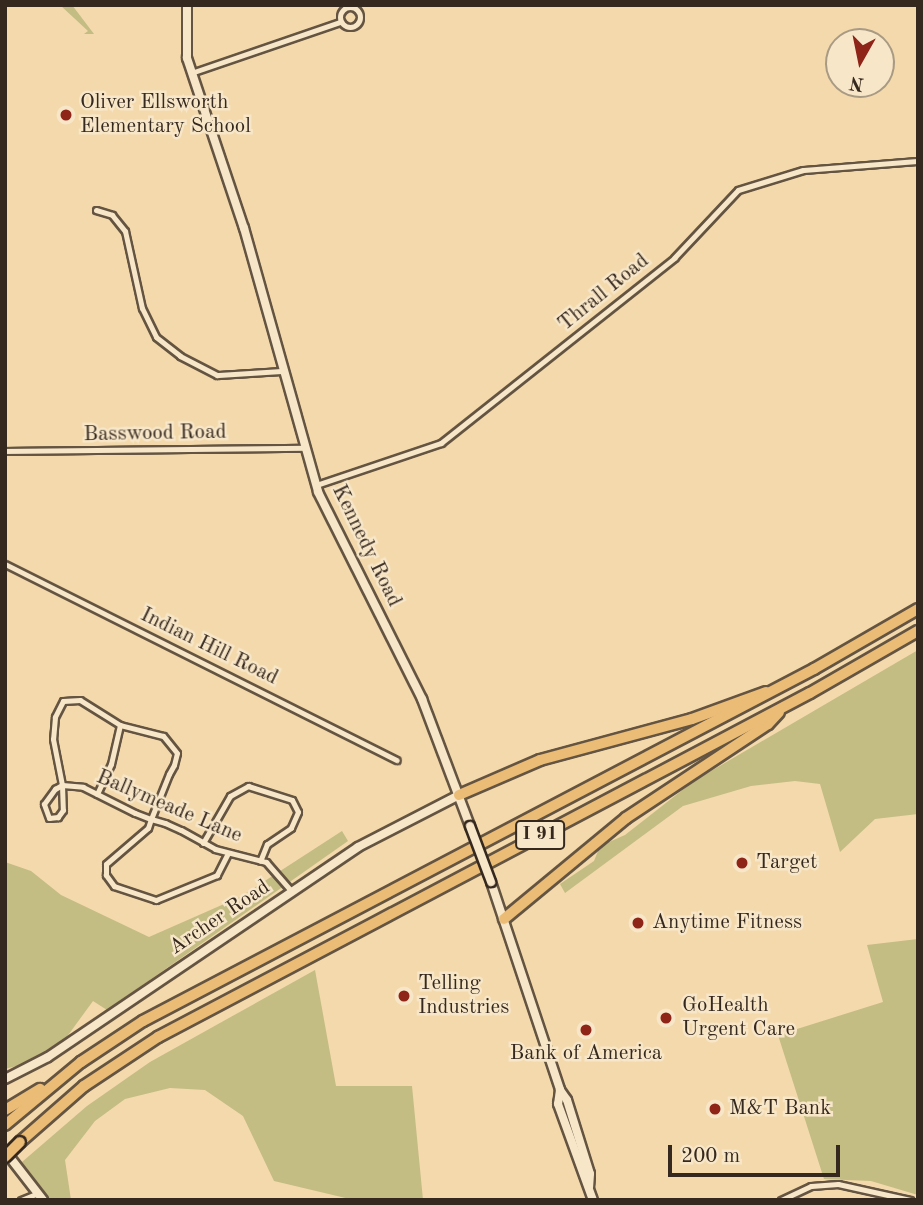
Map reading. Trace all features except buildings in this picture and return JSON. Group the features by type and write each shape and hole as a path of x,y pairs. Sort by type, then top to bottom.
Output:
{"highway":[{"name":"I 91","path":"5,1125 50,1085 143,1021 773,691 918,609"},
{"name":"I 91","path":"5,1157 91,1081 165,1033 782,708 918,631"},
{"path":"459,795 540,760 773,691"},
{"path":"504,919 619,823 768,724 782,708"},
{"path":"5,1110 50,1085"}],"street":[{"name":"Kennedy Road","path":"187,5 185,44 191,73 244,228 316,485 422,699 504,919 560,1090 567,1100 590,1174 589,1187 593,1200"},
{"path":"191,73 341,22"},
{"name":"Thrall Road","path":"316,485 441,443 674,258 738,190 773,175 805,169 918,161"},
{"path":"96,210 113,215 125,231 142,309 156,337 180,356 217,374 283,371"},
{"name":"Basswood Road","path":"5,451 305,448"},
{"name":"Indian Hill Road","path":"5,564 397,760"},
{"path":"62,785 52,739 63,701 80,700 120,724 163,736 177,753 151,819 137,842 106,864 108,880 125,892 156,900 217,875 228,853"},
{"path":"97,794 111,764 120,724"},
{"name":"Ballymeade Lane","path":"62,785 61,814 49,818 44,804 62,785"},
{"name":"Ballymeade Lane","path":"62,785 97,794 203,843 260,861 277,870 291,891"},
{"path":"203,843 230,796 248,786 292,800 298,812 291,828 267,844 260,861"},
{"name":"Archer Road","path":"5,1079 48,1057 371,839 459,795"},
{"path":"5,1151 41,1197 21,1200"},
{"path":"780,1200 811,1186 838,1184 910,1200"}],"shaded area":[{"path":"60,5 72,5 94,34 84,34 88,31"},
{"path":"918,650 918,814 875,819 840,852 820,784 795,781 751,786 683,806 565,893 560,884 594,861 600,846 625,835 694,781"},
{"path":"342,831 348,841 107,1010 93,1001 66,1038 24,1064 5,1069 5,862 31,871 61,895 149,937 240,897"},
{"path":"918,939 918,1195 871,1181 824,1179 778,1035 883,1002 867,945"},
{"path":"315,970 336,1086 412,1086 423,1200 354,1200 274,1181 243,1116 205,1090 170,1088 125,1099 95,1121 65,1160 71,1200 51,1200 22,1162 87,1106 150,1062"}],"place":[{"name":"Oliver Ellsworth Elementary School","path":"66,115"},
{"name":"Target","path":"742,863"},
{"name":"Anytime Fitness","path":"638,923"},
{"name":"Telling Industries","path":"404,996"},
{"name":"GoHealth Urgent Care","path":"666,1018"},
{"name":"Bank of America","path":"586,1030"},
{"name":"M&T Bank","path":"715,1109"}]}
